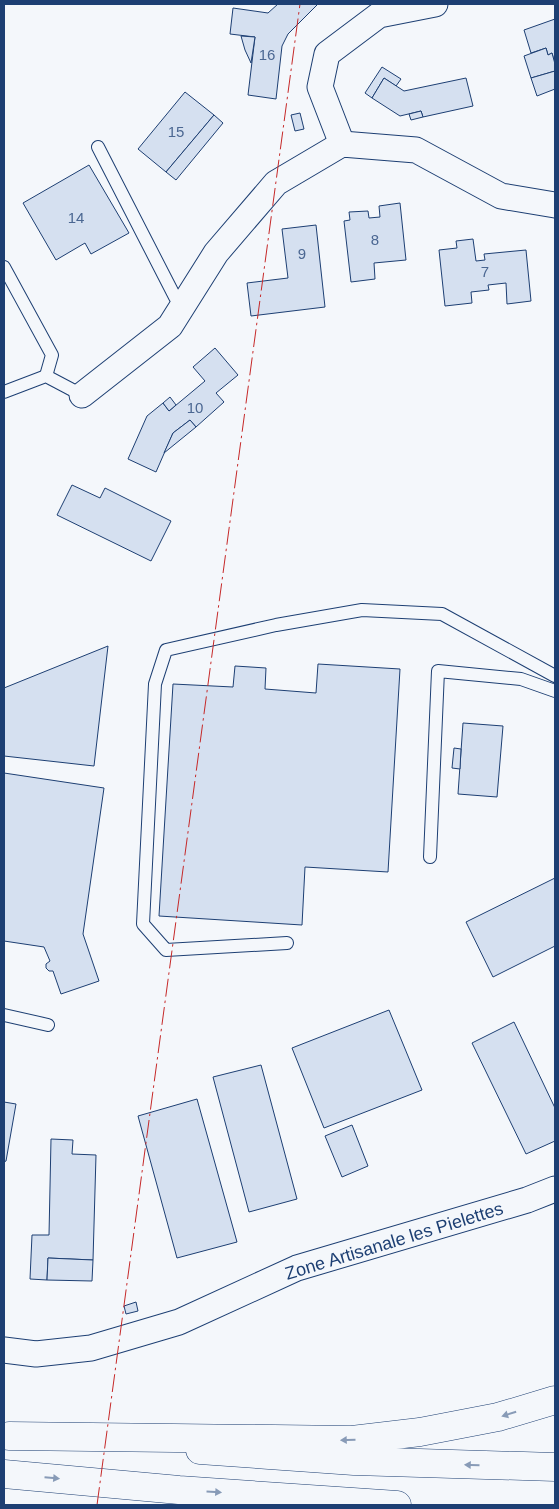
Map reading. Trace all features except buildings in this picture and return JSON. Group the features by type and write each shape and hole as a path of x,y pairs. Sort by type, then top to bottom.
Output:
{"main road":[{"path":"6,1436 352,1440 420,1432 498,1417 555,1400"},
{"path":"6,1436 354,1461 555,1468"},
{"path":"4,1474 179,1497 397,1505"}],"street":[{"path":"342,144 320,86 327,54 380,15 435,4"},
{"path":"82,395 170,326 216,253 276,183 342,144 416,150 501,196 555,205"},
{"name":"Zone Artisanale les Pielettes","path":"4,1350 36,1354 91,1348 179,1322 297,1268 527,1200 555,1189"}],"lane":[{"path":"98,147 175,297 182,306"},
{"path":"4,266 52,355 46,376"},
{"path":"4,392 46,376 82,395"},
{"path":"287,943 166,950 143,924 155,684 166,650 276,624 362,610 442,614 555,676"},
{"path":"430,857 438,671 521,679 555,692"},
{"path":"4,1015 48,1025"}],"power":[{"path":"97,1505 300,4"}]}
